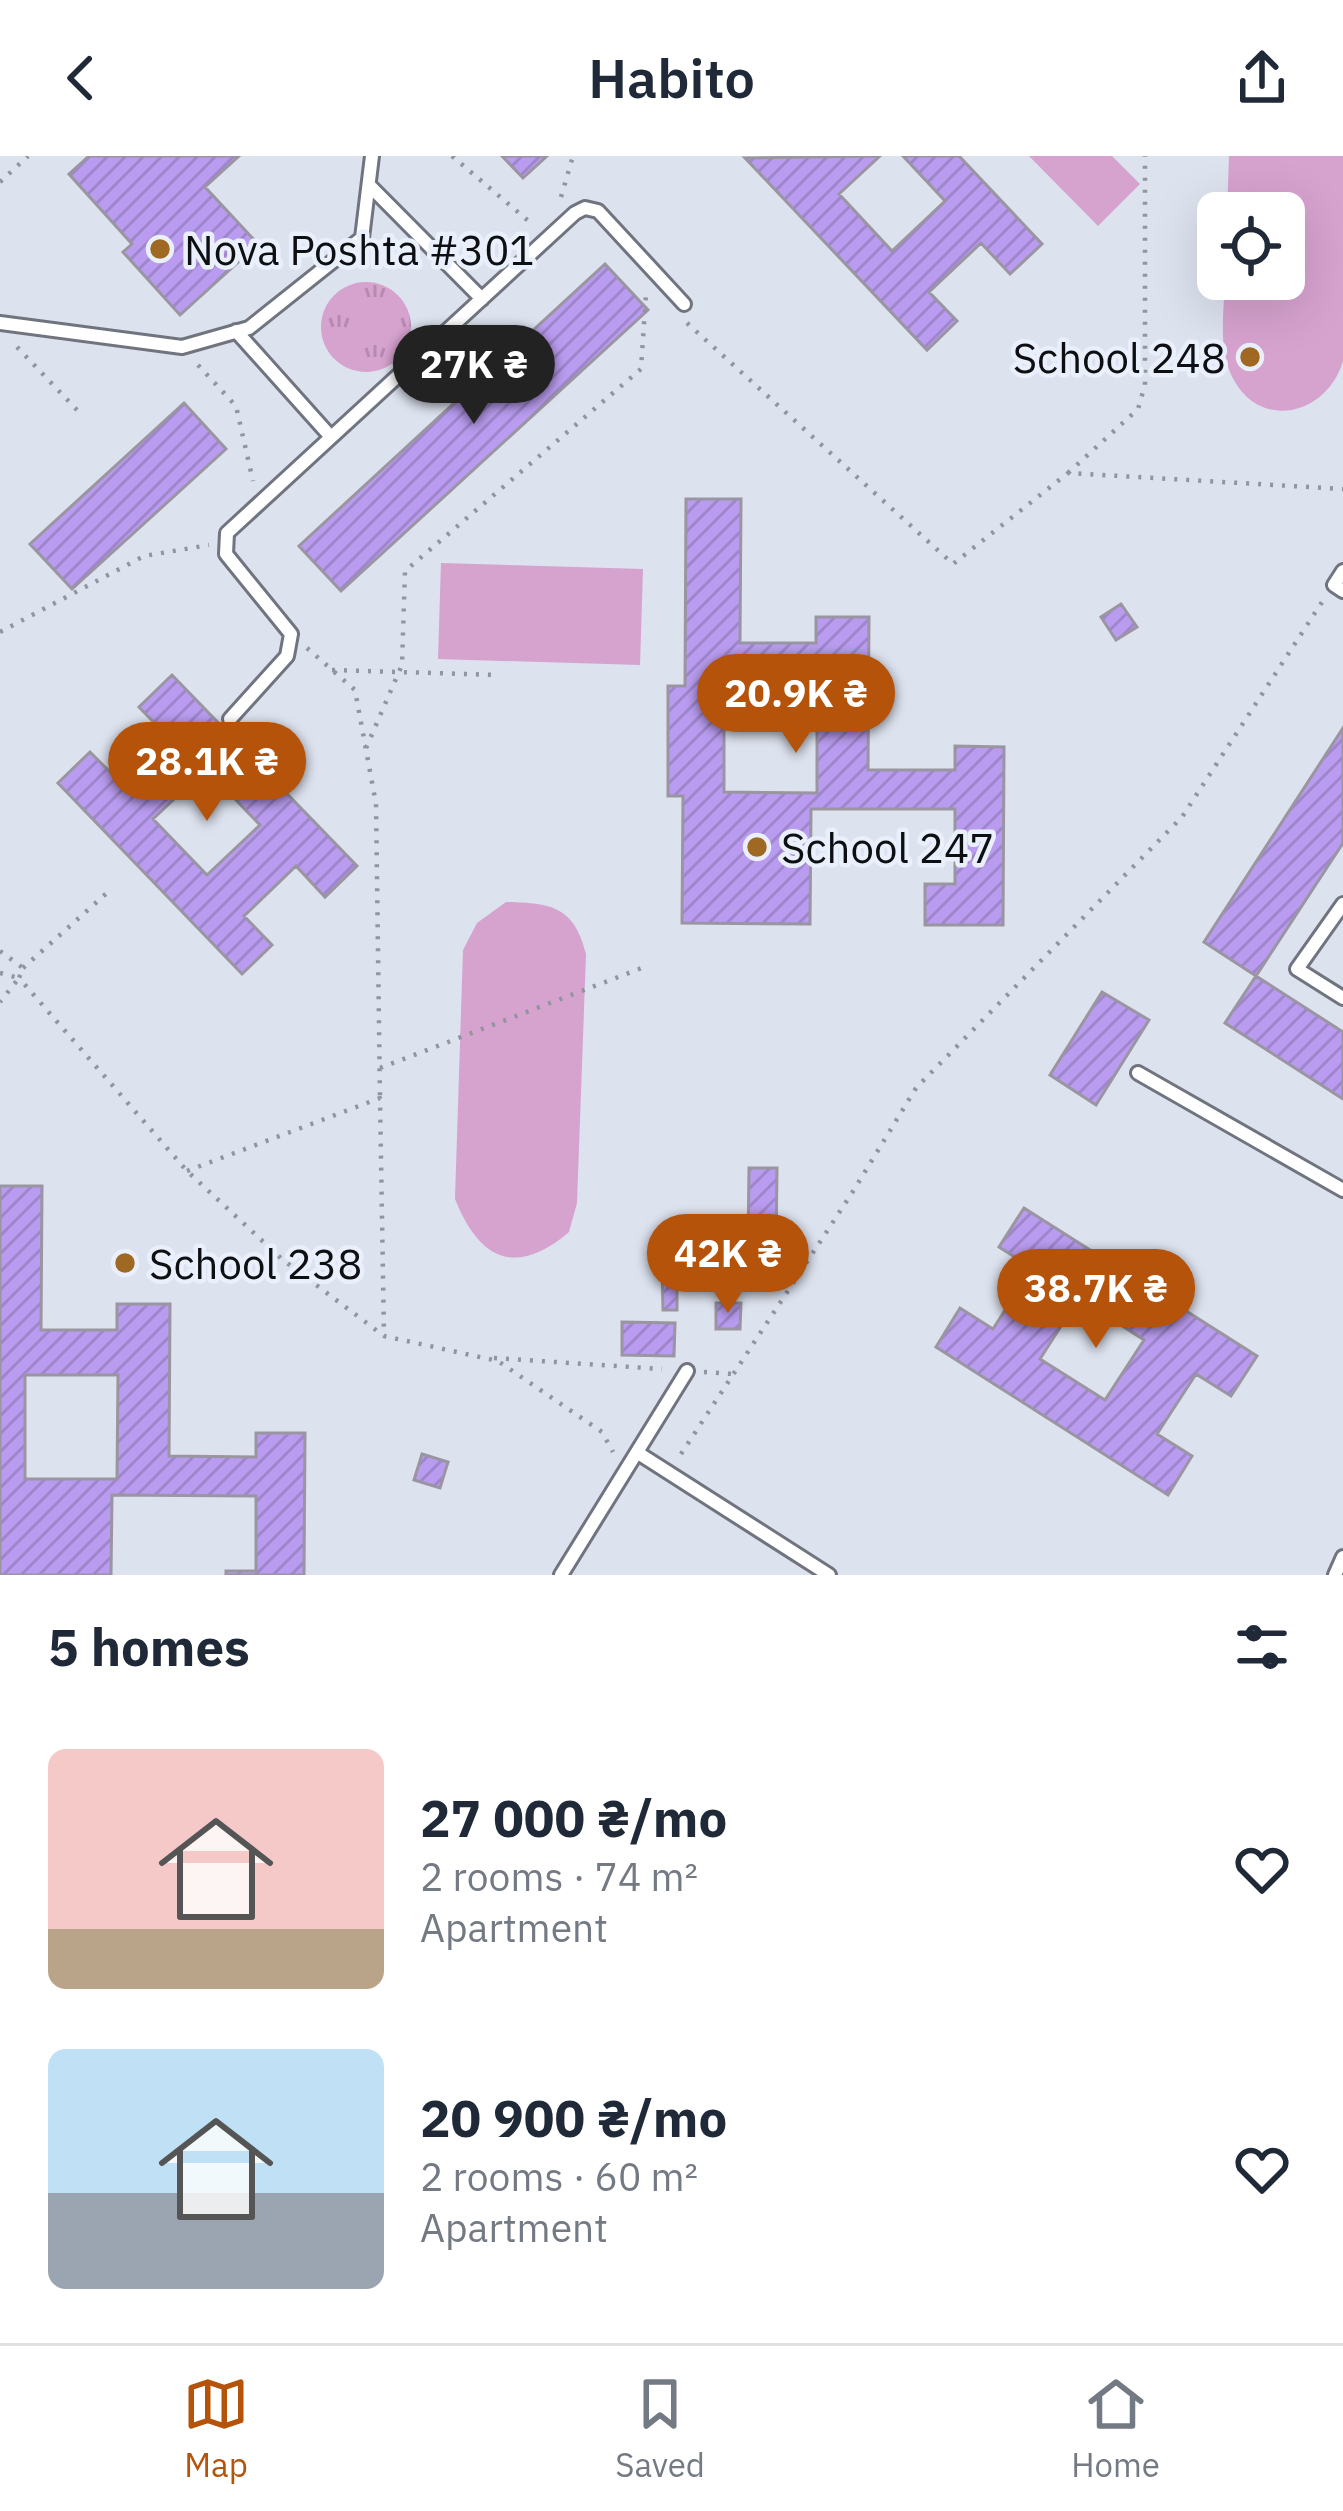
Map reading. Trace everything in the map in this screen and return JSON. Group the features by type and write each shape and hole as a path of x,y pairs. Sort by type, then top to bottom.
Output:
{"lane":[{"path":"0,323 182,347 248,328 362,238 372,156"},
{"path":"369,185 482,299"},
{"path":"230,719 279,667 290,651 291,634 226,554 224,543 233,526 575,213 591,207 683,311"},
{"path":"236,332 331,437"},
{"path":"1339,588 1343,571"},
{"path":"1343,904 1297,970 1343,998"},
{"path":"1138,1073 1343,1190"},
{"path":"561,1575 687,1371"},
{"path":"638,1453 829,1575"},
{"path":"1335,1575 1343,1557"}],"path":[{"path":"0,182 27,156"},
{"path":"452,156 548,238"},
{"path":"683,311 953,564 1138,409 1145,386 1145,156"},
{"path":"366,748 402,665 405,571 640,369 647,287 664,302"},
{"path":"16,346 77,410"},
{"path":"182,347 236,406 258,503"},
{"path":"1067,473 1343,489"},
{"path":"0,632 144,556 224,543"},
{"path":"669,1473 916,1088 1182,818 1339,588"},
{"path":"291,634 355,690 376,804 384,1336"},
{"path":"332,670 499,674"},
{"path":"0,1002 23,968 109,891"},
{"path":"0,951 23,968"},
{"path":"380,1068 647,966"},
{"path":"0,973 19,978 187,1171 283,1260 384,1336 498,1361 602,1432 621,1466"},
{"path":"187,1171 380,1098"},
{"path":"477,1357 734,1374"}],"green space":[{"path":"1029,156 1112,156 1140,184 1098,226"},
{"path":"1229,156 1343,156 1343,361 1324,393 1294,409 1262,407 1235,382 1226,358 1224,300 1305,300 1305,192 1228,192"},
{"path":"366,282 398,295 411,327 398,359 366,372 334,359 321,327 334,295"},
{"path":"441,563 643,569 640,665 438,659"},
{"path":"506,902 558,910 575,926 586,954 577,1203 569,1232 532,1255 516,1258 487,1248 455,1199 463,950 477,923"}],"building":[{"path":"89,156 239,156 205,187 258,244 180,315 123,252 132,244 69,174"},
{"path":"502,156 547,156 523,178"},
{"path":"880,156 839,194 892,251 945,201 903,156 959,156 1042,244 1010,274 981,243 929,292 957,321 927,350 745,158"},
{"path":"605,264 648,310 341,591 299,546"},
{"path":"184,403 226,449 72,589 30,544"},
{"path":"686,499 741,499 740,643 816,643 816,617 869,617 868,770 955,770 955,746 1004,747 1003,925 925,925 925,884 955,884 955,809 811,809 810,924 682,923 683,796 668,796 668,686 685,686","holes":["724,688 817,688 817,793 724,792"]},
{"path":"1121,604 1137,627 1116,640 1101,617"},
{"path":"172,675 357,866 325,897 296,866 244,916 272,945 242,974 58,783 90,752 118,780 165,734 139,707","holes":["206,769 260,825 207,875 153,819"]},
{"path":"1343,728 1343,843 1256,976 1204,942"},
{"path":"1256,976 1343,1032 1343,1099 1225,1023"},
{"path":"1102,992 1149,1020 1096,1105 1050,1075"},
{"path":"749,1168 777,1168 776,1245 748,1244"},
{"path":"0,1186 42,1186 41,1330 117,1330 117,1304 170,1304 169,1456 256,1457 256,1433 305,1433 304,1575 226,1575 226,1571 256,1571 256,1496 112,1495 111,1575 0,1575","holes":["25,1375 118,1375 117,1479 25,1479"]},
{"path":"1024,1208 1257,1356 1231,1396 1196,1374 1157,1434 1192,1456 1168,1495 936,1347 960,1308 993,1329 1032,1268 999,1247","holes":["1079,1298 1144,1340 1105,1400 1040,1359"]},
{"path":"662,1269 677,1269 677,1310 663,1310"},
{"path":"716,1303 741,1303 740,1329 716,1329"},
{"path":"622,1322 675,1323 674,1356 622,1355"},
{"path":"422,1454 448,1462 440,1488 414,1480"}],"place":[{"name":"Nova Poshta #301","path":"160,249"},
{"name":"School 248","path":"1250,357"},
{"name":"School 247","path":"757,847"},
{"name":"School 238","path":"125,1263"}]}
